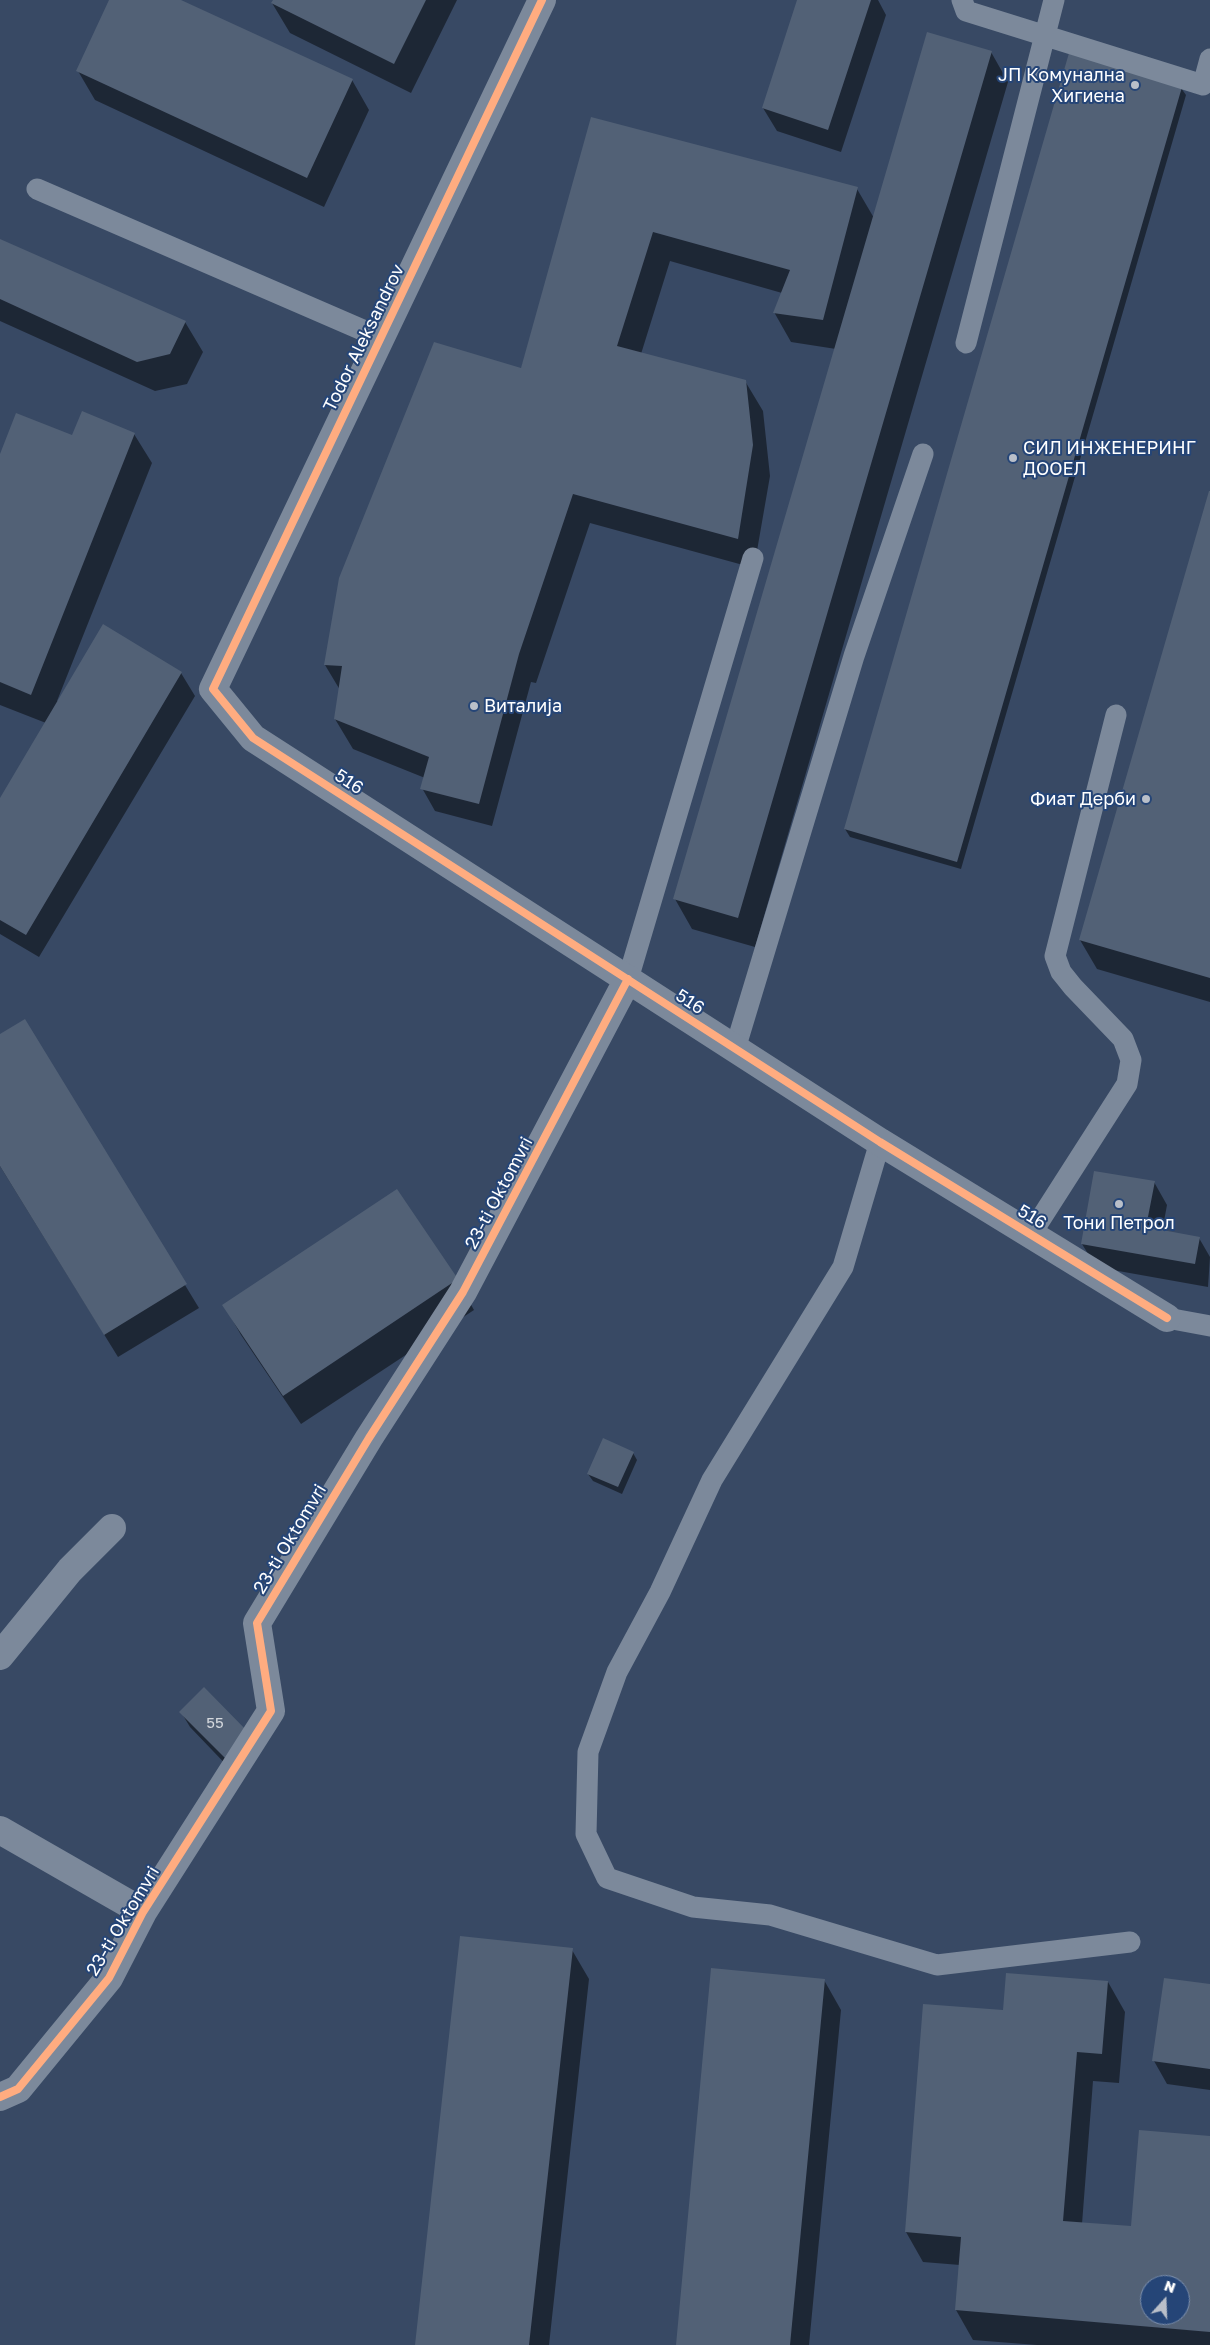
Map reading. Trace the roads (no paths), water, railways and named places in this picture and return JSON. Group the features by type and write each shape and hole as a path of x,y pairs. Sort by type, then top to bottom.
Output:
{"street":[{"name":"Todor Aleksandrov","path":"213,689 542,0"},
{"name":"516","path":"213,689 253,738 880,1142 1167,1318"},
{"name":"23-ti Oktomvri","path":"0,2097 18,2089 109,1978 143,1912 271,1711 257,1623 369,1438 463,1292 628,979"},
{"path":"0,1656 70,1570 112,1528"},
{"name":"23-ti Oktomvri","path":"0,1830 143,1912"}],"lane":[{"path":"962,0 966,11 1203,85 1210,59"},
{"path":"966,342 1054,0"},
{"path":"37,189 381,338"},
{"path":"735,1049 854,656 923,454"},
{"path":"628,979 753,558"},
{"path":"1031,1234 1127,1084 1131,1060 1123,1039 1066,980 1055,956 1116,715"},
{"path":"880,1142 843,1267 712,1480 660,1592 617,1672 588,1752 586,1834 607,1878 693,1907 770,1915 937,1965 1130,1942"},
{"path":"1167,1318 1210,1326"}],"place":[{"name":"ЈП Комунална Хигиена","path":"1135,85"},
{"name":"СИЛ ИНЖЕНЕРИНГ ДООЕЛ","path":"1013,458"},
{"name":"Виталија","path":"474,706"},
{"name":"Фиат Дерби","path":"1146,799"},
{"name":"Тони Петрол","path":"1119,1204"}]}
